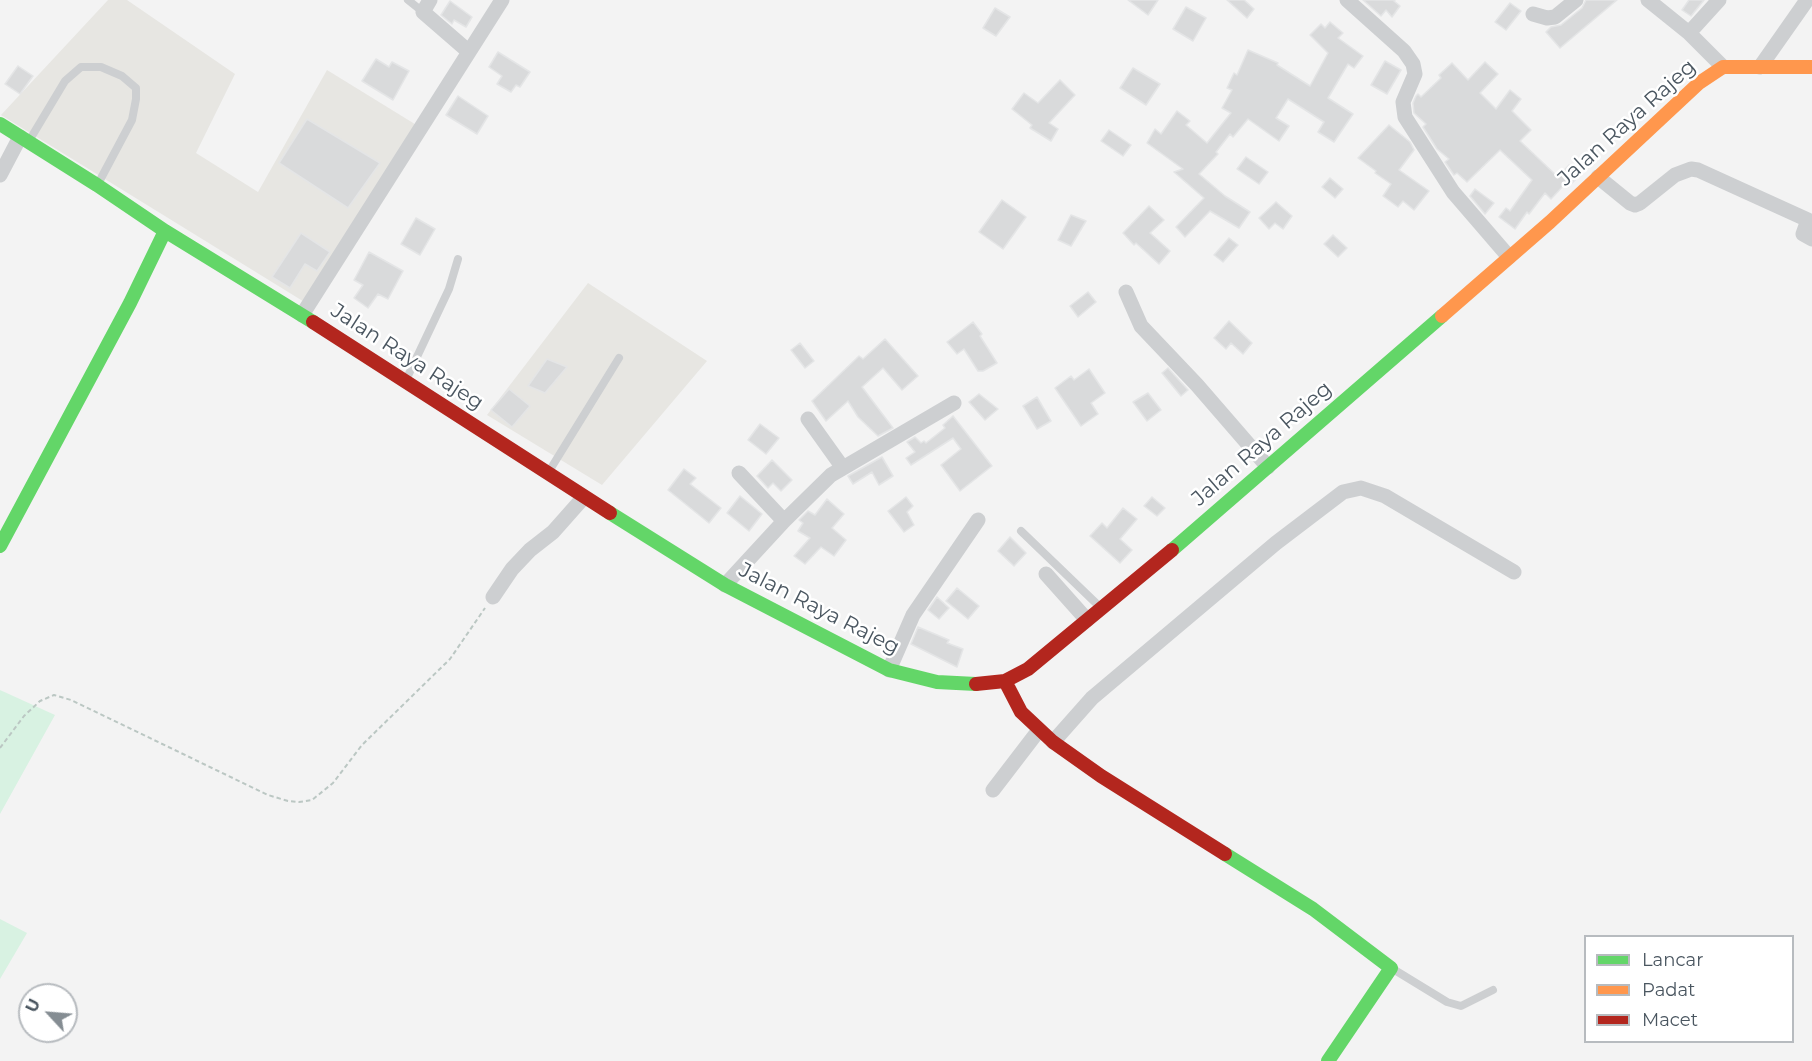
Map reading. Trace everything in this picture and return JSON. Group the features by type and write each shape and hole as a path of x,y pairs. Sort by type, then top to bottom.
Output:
{"main road":[{"name":"Jalan Raya Rajeg","path":"0,124 165,231 406,381 547,474 725,585 889,670 937,682 977,684 1005,681 1028,669 1087,620 1268,467 1509,257 1699,83 1723,68 1812,67"},
{"path":"0,546 130,303 165,231"},
{"path":"1005,681 1021,712 1053,742 1101,776 1313,909 1391,968 1329,1061"}],"street":[{"path":"302,315 502,0"},
{"path":"1347,0 1404,51 1413,64 1415,74 1403,102 1405,117 1453,192 1509,257"},
{"path":"1533,14 1546,18 1556,17 1576,0"},
{"path":"1648,0 1689,33 1723,68"},
{"path":"1689,33 1719,0"},
{"path":"1760,67 1807,0"},
{"path":"427,6 468,51"},
{"path":"0,175 24,140"},
{"path":"1598,177 1635,205 1675,175 1691,169 1698,170 1808,220 1803,234 1812,239"},
{"path":"1126,292 1141,326 1197,385 1268,467"},
{"path":"725,585 784,521 831,475 954,403"},
{"path":"808,419 843,468"},
{"path":"739,473 784,521"},
{"path":"1053,742 1092,698 1276,543 1343,492 1361,488 1385,496 1514,572"},
{"path":"493,597 512,569 530,550 553,532 585,497"},
{"path":"889,670 913,615 978,520"},
{"path":"1046,574 1087,620"},
{"path":"993,790 1039,730"}],"lane":[{"path":"408,0 427,6"},
{"path":"24,140 65,81 81,67 101,67 122,76 136,88 132,120 97,185"},
{"path":"406,381 449,289 458,259"},
{"path":"547,474 619,358"},
{"path":"1021,531 1101,608"},
{"path":"1391,968 1447,1002 1461,1006 1493,990"}],"path":[{"path":"0,748 24,716 40,701 54,695 71,700 268,795 288,801 312,800 333,783 362,745 450,658 493,597"}],"shaded area":[{"path":"108,0 127,0 235,74 196,153 258,192 327,70 418,126 306,303 1,115"},
{"path":"588,283 707,361 602,485 487,415"}],"green space":[{"path":"0,690 55,715 0,814"},
{"path":"0,919 27,933 0,979"}],"building":[{"path":"1128,0 1158,0 1148,15"},
{"path":"1227,0 1244,0 1254,9 1247,18"},
{"path":"1363,0 1395,0 1400,6 1392,17 1386,10 1381,16"},
{"path":"1586,0 1617,0 1560,48 1546,32 1551,27 1561,25 1582,8"},
{"path":"1689,0 1704,0 1691,16 1682,10"},
{"path":"450,1 472,17 466,27 454,20 452,24 441,15"},
{"path":"1510,3 1521,11 1506,30 1495,22"},
{"path":"1186,7 1206,18 1193,41 1173,29"},
{"path":"995,8 1010,17 996,36 983,28"},
{"path":"1330,22 1343,33 1338,38 1363,56 1354,68 1348,64 1328,98 1353,114 1334,142 1318,132 1324,122 1288,99 1276,118 1289,126 1279,141 1248,119 1233,137 1230,134 1216,152 1218,154 1199,174 1225,196 1250,212 1239,228 1210,211 1185,237 1176,227 1204,198 1174,172 1183,169 1147,143 1155,129 1161,134 1177,111 1190,121 1186,125 1207,143 1231,113 1222,108 1232,90 1227,88 1234,73 1237,75 1248,50 1278,63 1277,65 1310,86 1328,53 1310,35 1321,24 1325,28"},
{"path":"498,52 530,72 520,87 516,85 511,92 497,84 502,76 489,67"},
{"path":"376,59 389,67 392,62 409,71 393,100 362,81"},
{"path":"1385,61 1401,70 1387,94 1371,85"},
{"path":"1485,62 1498,74 1480,93 1496,109 1510,90 1521,99 1512,111 1531,130 1520,141 1558,177 1569,165 1580,175 1568,187 1565,184 1551,199 1545,193 1515,229 1499,217 1506,208 1510,211 1532,180 1500,150 1467,182 1457,173 1454,175 1445,162 1449,159 1437,149 1423,127 1426,124 1414,113 1413,103 1416,96 1418,94 1421,97 1441,78 1439,75 1452,63 1468,80"},
{"path":"18,66 33,76 20,94 5,84"},
{"path":"1133,68 1160,84 1146,105 1120,88"},
{"path":"1060,80 1075,95 1049,123 1058,129 1051,141 1030,128 1032,125 1012,109 1024,93 1038,103"},
{"path":"458,96 488,116 477,134 446,115"},
{"path":"307,119 380,163 348,208 279,163"},
{"path":"1389,125 1410,142 1414,150 1399,170 1429,191 1414,210 1403,201 1398,207 1383,196 1391,184 1358,158"},
{"path":"1109,130 1131,145 1123,156 1101,141"},
{"path":"1246,157 1268,172 1259,184 1237,169"},
{"path":"1330,178 1343,189 1335,198 1322,187"},
{"path":"1475,189 1494,203 1485,214 1470,196"},
{"path":"1002,200 1026,217 1003,249 979,232"},
{"path":"1276,202 1292,216 1283,229 1275,223 1269,229 1259,218"},
{"path":"1149,206 1164,220 1150,233 1170,251 1159,264 1136,243 1134,245 1123,233"},
{"path":"1071,215 1086,221 1071,246 1058,240"},
{"path":"416,218 435,229 420,255 401,244"},
{"path":"301,233 330,252 317,271 305,264 290,288 272,277"},
{"path":"1333,235 1347,248 1338,257 1324,244"},
{"path":"1229,238 1238,245 1223,262 1214,255"},
{"path":"369,252 403,271 388,299 378,294 368,308 354,298 363,285 354,280"},
{"path":"1088,292 1096,302 1078,317 1070,306"},
{"path":"1229,321 1252,343 1243,354 1231,343 1226,349 1214,338"},
{"path":"973,322 997,363 983,371 978,371 964,349 957,354 947,342"},
{"path":"885,339 918,376 902,390 883,368 862,387 893,428 878,436 858,417 848,401 826,421 812,401 859,356 863,359"},
{"path":"800,343 814,361 805,368 791,350"},
{"path":"547,359 567,367 545,393 528,386"},
{"path":"1168,368 1188,390 1181,396 1162,373"},
{"path":"1089,369 1105,393 1091,403 1098,414 1081,426 1055,388 1071,376 1074,380"},
{"path":"509,389 530,406 512,427 491,410"},
{"path":"1148,393 1161,410 1147,421 1133,402"},
{"path":"979,394 998,409 985,420 969,402"},
{"path":"1037,397 1051,421 1037,429 1023,406"},
{"path":"953,416 992,466 960,491 941,465 961,449 953,438 911,465 906,458 915,452 907,442 915,437 921,443 924,441 926,443 945,428 943,425"},
{"path":"760,424 779,438 766,454 748,440"},
{"path":"882,457 893,476 879,485 872,472 853,484 848,476"},
{"path":"772,460 792,480 781,491 773,483 768,488 757,476"},
{"path":"684,469 696,478 690,484 721,508 709,523 668,490"},
{"path":"740,496 762,514 749,531 727,513"},
{"path":"906,497 913,506 907,512 914,525 904,532 888,511"},
{"path":"1152,497 1165,508 1157,516 1144,506"},
{"path":"827,499 844,514 832,528 846,540 834,556 821,547 805,564 794,556 810,538 798,531 803,523 799,520 808,511 815,515"},
{"path":"1123,508 1137,519 1120,539 1132,550 1120,563 1090,536 1102,523 1107,528"},
{"path":"1010,537 1026,553 1014,566 998,551"},
{"path":"957,588 979,606 968,619 946,601"},
{"path":"937,597 949,608 939,619 928,610"},
{"path":"918,627 949,640 947,643 963,649 957,667 911,644"}],"traffic: fast":[{"path":"0,124 165,231 313,322"},
{"path":"0,546 130,303 165,231"},
{"path":"1172,550 1442,316"},
{"path":"610,513 725,585 889,670 937,682 976,684"},
{"path":"1225,854 1313,909 1391,968 1328,1061"}],"traffic: slow":[{"path":"1442,316 1550,222 1699,83 1723,67 1812,67"}],"traffic: jam":[{"path":"313,322 610,513"},
{"path":"976,684 1005,681 1028,669 1172,550"},
{"path":"1005,681 1021,712 1053,742 1101,776 1225,854"}]}
